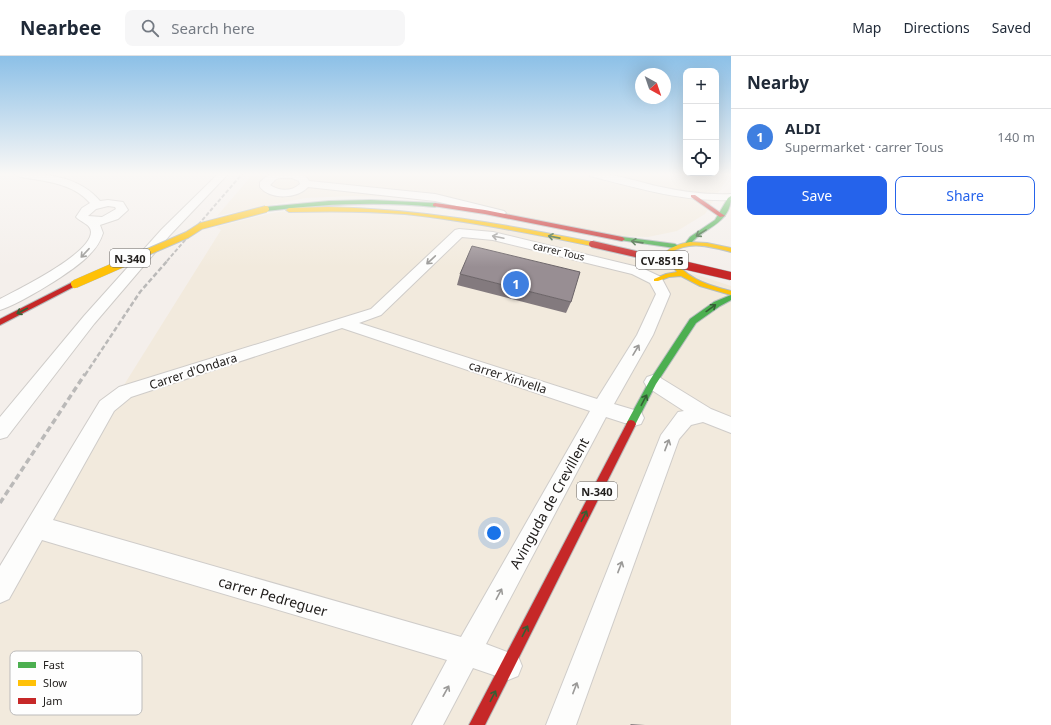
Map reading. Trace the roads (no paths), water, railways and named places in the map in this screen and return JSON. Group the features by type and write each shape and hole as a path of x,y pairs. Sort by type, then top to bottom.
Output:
{"main road":[{"name":"N-340","path":"0,322 74,284 132,257 187,235 201,226 271,210 309,205"},
{"name":"N-340","path":"427,205 460,209 620,240 676,246"},
{"path":"709,205 722,216"},
{"path":"688,245 689,240 703,233 722,216 727,205"},
{"name":"CV-8515","path":"271,210 348,207 396,209 440,215 592,244 731,276"},
{"path":"728,253 688,245 676,246 668,253 668,259 682,274 710,287 731,293"},
{"name":"N-340","path":"477,725 653,382 693,321 728,253"},
{"path":"651,277 682,274"},
{"name":"N-340","path":"693,321 717,304 731,297"}],"street":[{"path":"0,305 80,258 93,244 97,234 96,227 82,216 82,214 89,208 96,205"},
{"path":"89,221 108,219 114,216 122,210 120,205"},
{"path":"0,431 89,320 166,232 192,205"},
{"path":"470,205 540,224"},
{"name":"carrer Tous","path":"459,233 493,236 631,268 651,277"},
{"name":"Carrer d'Ondara","path":"0,590 107,406 125,392 376,312 459,233"},
{"path":"651,277 668,259"},
{"name":"Avinguda de Crevillent","path":"427,725 602,407 645,335 663,294 651,277"},
{"path":"376,312 382,335"},
{"name":"carrer Xirivella","path":"343,323 634,418"},
{"path":"653,382 704,414 731,425"},
{"path":"561,725 671,435 685,418 704,414"},
{"name":"carrer Pedreguer","path":"37,527 508,666"}],"railway":[{"path":"167,261 215,205"},
{"path":"85,375 140,292 168,260"},
{"path":"0,503 85,374"}],"place":[{"name":"ALDI","path":"516,284"}]}
